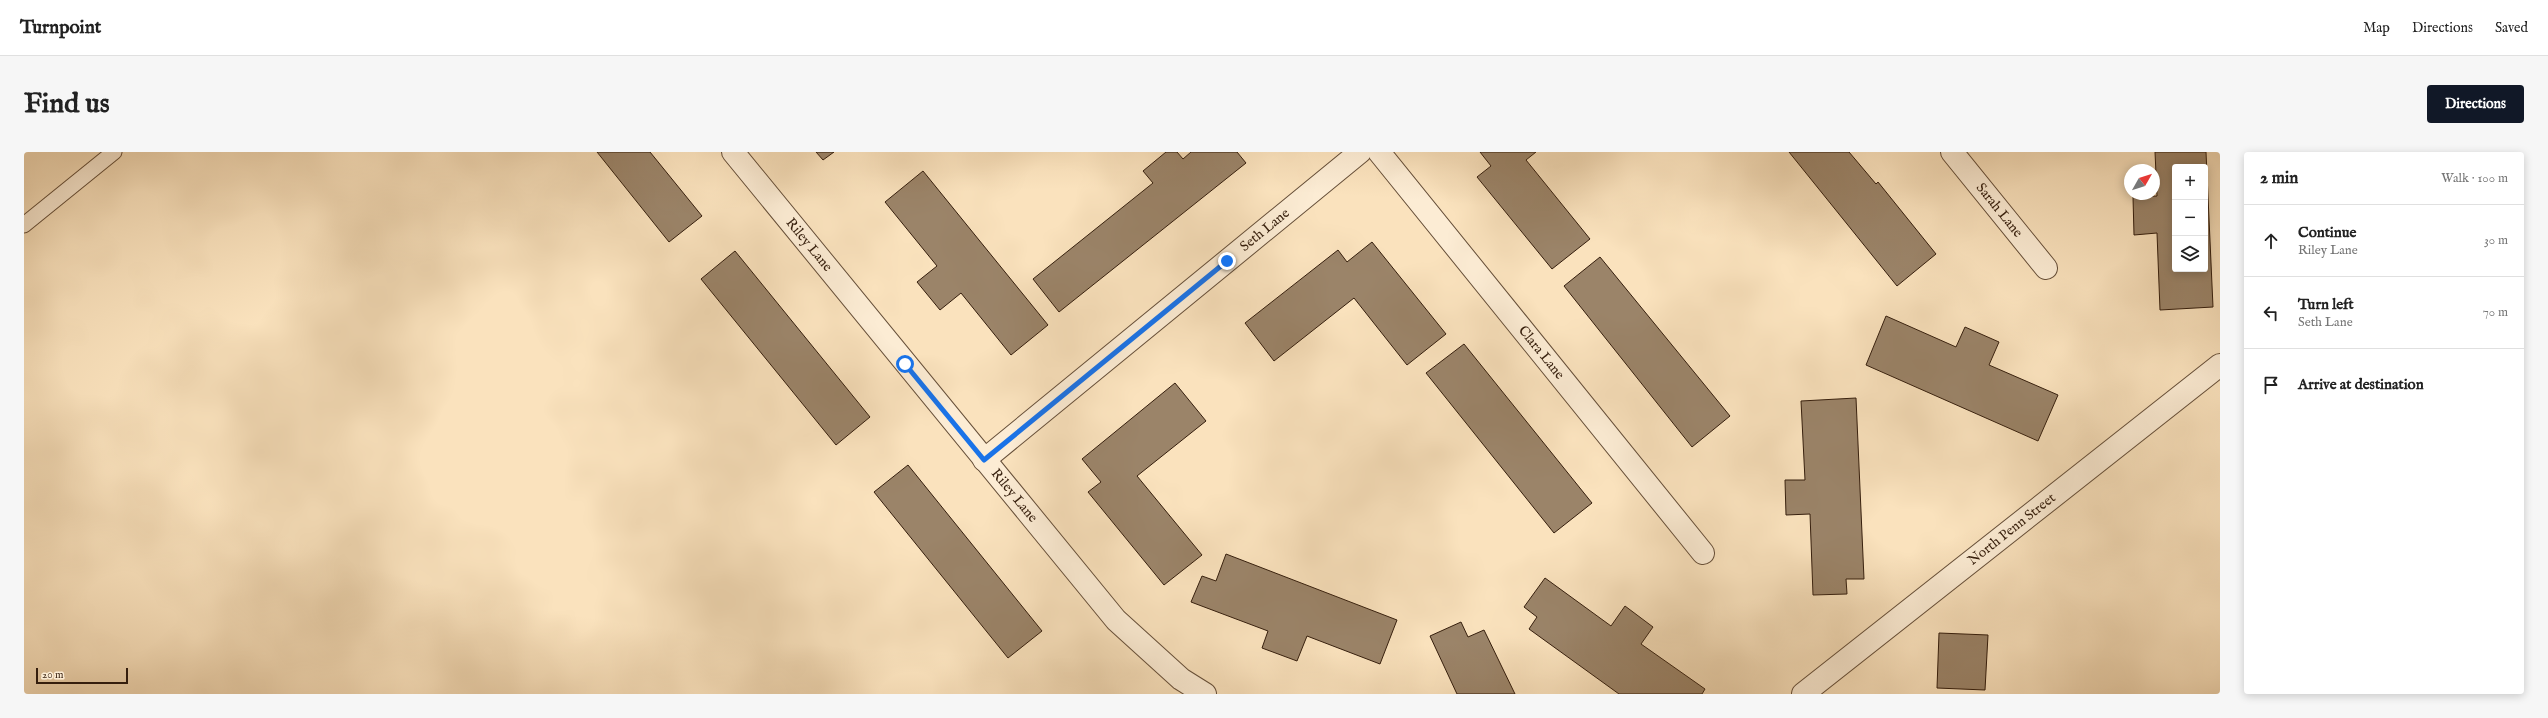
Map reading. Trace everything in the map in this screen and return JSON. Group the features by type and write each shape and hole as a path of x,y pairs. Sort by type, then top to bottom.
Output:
{"street":[{"name":"Riley Lane","path":"733,152 1116,620 1181,679 1205,694"},
{"name":"Seth Lane","path":"984,460 1360,152"},
{"name":"Clara Lane","path":"1379,152 1704,553"},
{"name":"Sarah Lane","path":"1952,152 2046,268"},
{"name":"North Penn Street","path":"1803,694 2220,365"}],"lane":[{"path":"24,225 114,152"}],"building":[{"path":"597,152 650,152 702,216 669,242"},
{"path":"816,152 834,152 823,160"},
{"path":"1166,152 1177,152 1183,159 1191,152 1237,152 1246,163 1059,312 1033,279 1153,183 1143,171"},
{"path":"1480,152 1536,152 1526,160 1590,239 1552,269 1477,177 1491,166"},
{"path":"1789,152 1849,152 1876,184 1878,182 1936,254 1897,286"},
{"path":"2155,152 2206,152 2207,164 2172,164 2172,272 2208,272 2208,196 2213,307 2160,310 2157,233 2134,235 2133,200 2160,200 2160,164 2156,164"},
{"path":"923,171 1048,325 1011,355 961,293 940,310 917,282 937,266 885,202"},
{"path":"1372,242 1446,334 1407,365 1354,298 1274,361 1245,323 1338,250 1347,262"},
{"path":"735,251 870,417 836,445 701,279"},
{"path":"1600,257 1730,416 1692,447 1564,286"},
{"path":"1886,316 1956,347 1965,327 1999,342 1989,365 2058,395 2038,441 1866,365"},
{"path":"1464,344 1592,503 1554,533 1426,373"},
{"path":"1175,383 1206,421 1137,476 1202,555 1164,585 1088,492 1101,482 1082,459"},
{"path":"1856,398 1864,579 1846,579 1847,594 1813,595 1810,514 1786,515 1785,480 1805,480 1801,401"},
{"path":"908,465 1042,631 1008,658 874,492"},
{"path":"1226,554 1397,620 1380,664 1307,636 1297,661 1262,648 1268,631 1191,602 1202,576 1216,581"},
{"path":"1545,578 1611,626 1625,606 1653,627 1641,644 1705,689 1702,694 1619,694 1529,629 1537,617 1524,607"},
{"path":"1461,622 1468,637 1484,630 1515,694 1457,694 1430,636"},
{"path":"1939,633 1988,635 1985,690 1937,688"}],"route":[{"path":"905,364 984,460 1227,261"}]}
